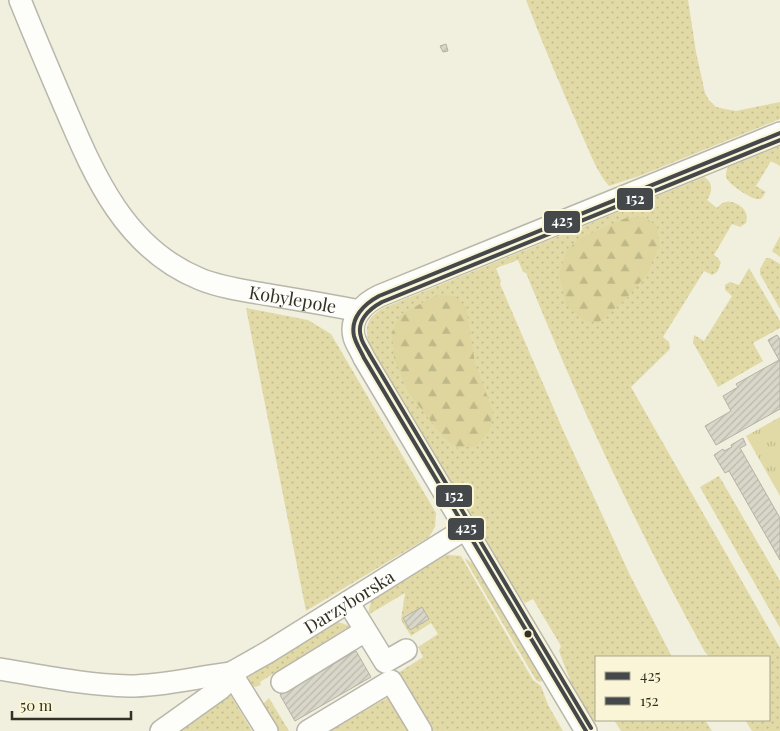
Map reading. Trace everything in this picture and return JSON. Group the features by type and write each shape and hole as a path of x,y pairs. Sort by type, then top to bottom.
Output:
{"street":[{"name":"Kobylepole","path":"20,0 76,132 98,178 124,220 144,242 183,271 211,283 360,311 379,296 780,133"},
{"path":"360,311 353,328 355,342 586,731"},
{"name":"Darzyborska","path":"161,731 220,689 231,673 268,652 465,529"},
{"path":"348,602 385,662 406,650"},
{"path":"282,682 366,631"},
{"path":"0,669 93,683 130,686 160,684 231,673 267,731"},
{"path":"308,731 391,681 421,731"}],"green space":[{"path":"526,0 688,0 696,52 705,93 709,100 716,107 736,111 780,102 780,119 642,175 609,186 600,174 591,155"},
{"path":"780,146 780,166 771,161 756,186 766,192 761,199 745,194 727,179 728,167"},
{"path":"704,177 711,185 707,200 717,208 722,203 733,202 743,209 746,213 746,223 740,227 732,224 714,255 721,263 717,272 712,275 704,271 663,337 669,342 669,350 631,387 780,648 780,731 752,731 746,721 770,721 770,656 708,656 705,652 623,493 578,397 526,273 523,272 518,260 496,268 501,281 500,284 563,430 629,573 671,656 595,656 595,720 590,723 567,681 570,680 559,651 561,646 533,599 525,603 503,577 384,377 387,374 368,340 367,331 368,323 373,315 383,308"},
{"path":"644,217 657,226 659,246 647,274 626,299 598,323 583,320 566,305 559,273 567,250 582,237 626,218"},
{"path":"780,236 780,257 772,251"},
{"path":"766,258 770,258 780,264 780,309 760,274 760,269"},
{"path":"749,268 780,321 780,328 753,343 763,361 718,387 693,343 694,335 704,341 732,296 725,290 725,285 730,282 739,285"},
{"path":"437,295 454,296 466,307 475,363 493,412 490,430 476,446 458,448 444,438 408,392 394,358 392,332 401,314"},
{"path":"246,308 308,320 331,334 436,513 435,527 429,537 306,611"},
{"path":"780,417 780,496 746,436"},
{"path":"719,476 780,581 780,628 700,487"},
{"path":"442,555 461,556 533,680 541,686 548,705 563,731 433,731 398,673 423,657 418,647 438,634 431,623 411,636 401,620 405,593 368,615 371,601 380,592","holes":["422,607 429,619 410,630 403,618"]},
{"path":"465,558 477,567 544,680 540,682 536,680"},
{"path":"335,621 350,626 260,682 261,685 251,686 248,681 249,675"},
{"path":"226,690 252,731 172,731"},
{"path":"394,694 416,731 330,731"},
{"path":"269,698 289,731 276,731 263,708 263,704"},
{"path":"615,721 706,721 712,731 621,731"}],"building":[{"path":"446,44 448,51 443,52 440,46"},
{"path":"777,335 780,339 780,409 716,445 705,426 731,411 723,396 738,387 736,384 779,360 768,340"},
{"path":"743,438 746,445 740,448 780,518 780,560 729,471 725,473 714,455 723,449 724,451 732,447 731,445"},
{"path":"422,607 429,619 410,630 403,618"},
{"path":"356,651 371,677 295,721 280,695"}],"transit line":[{"name":"425","path":"586,731 364,358 354,336 354,323 363,307 379,296 780,133"},
{"name":"152","path":"591,728 362,342 360,326 368,312 382,302 780,140"}]}
